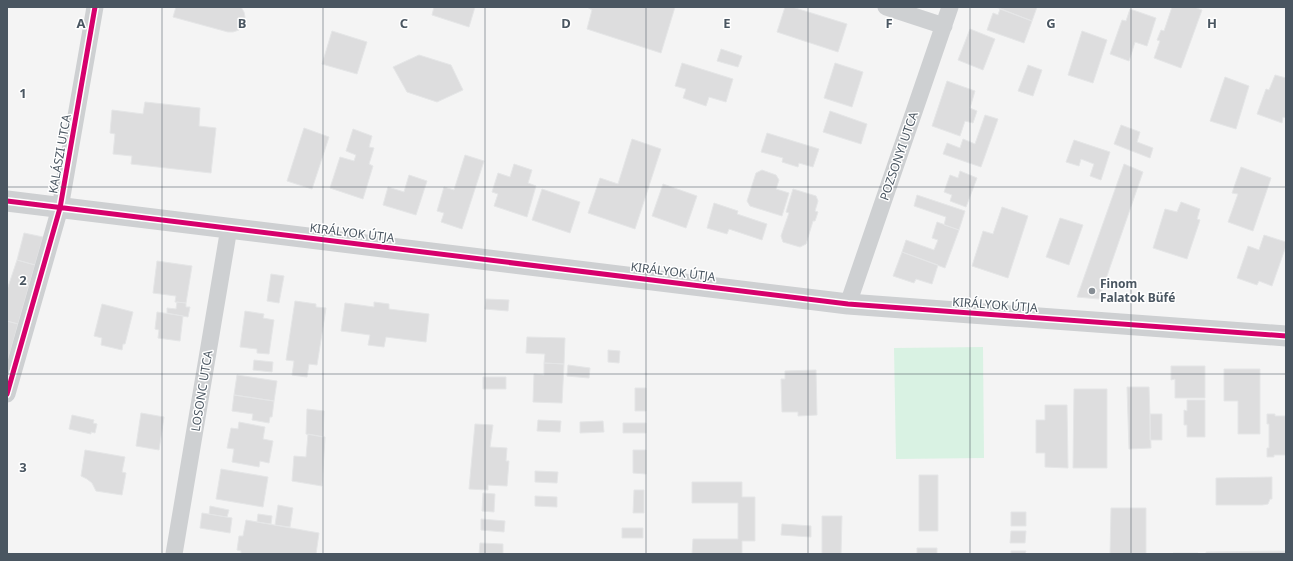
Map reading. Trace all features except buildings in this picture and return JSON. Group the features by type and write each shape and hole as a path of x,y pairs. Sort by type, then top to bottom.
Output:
{"street":[{"name":"KALÁSZI UTCA","path":"7,394 60,208 96,7"},
{"path":"886,7 944,26"},
{"name":"POZSONYI UTCA","path":"848,304 950,7"},
{"name":"KIRÁLYOK ÚTJA","path":"7,201 848,304 1286,336"},
{"name":"LOSONC UTCA","path":"174,554 229,228"}],"green space":[{"path":"983,347 984,458 896,459 894,348"}],"cycle path":[{"path":"7,394 60,208 95,7"},
{"path":"7,201 848,304 1286,336"}],"place":[{"name":"Finom Falatok Büfé","path":"1092,291"}]}
